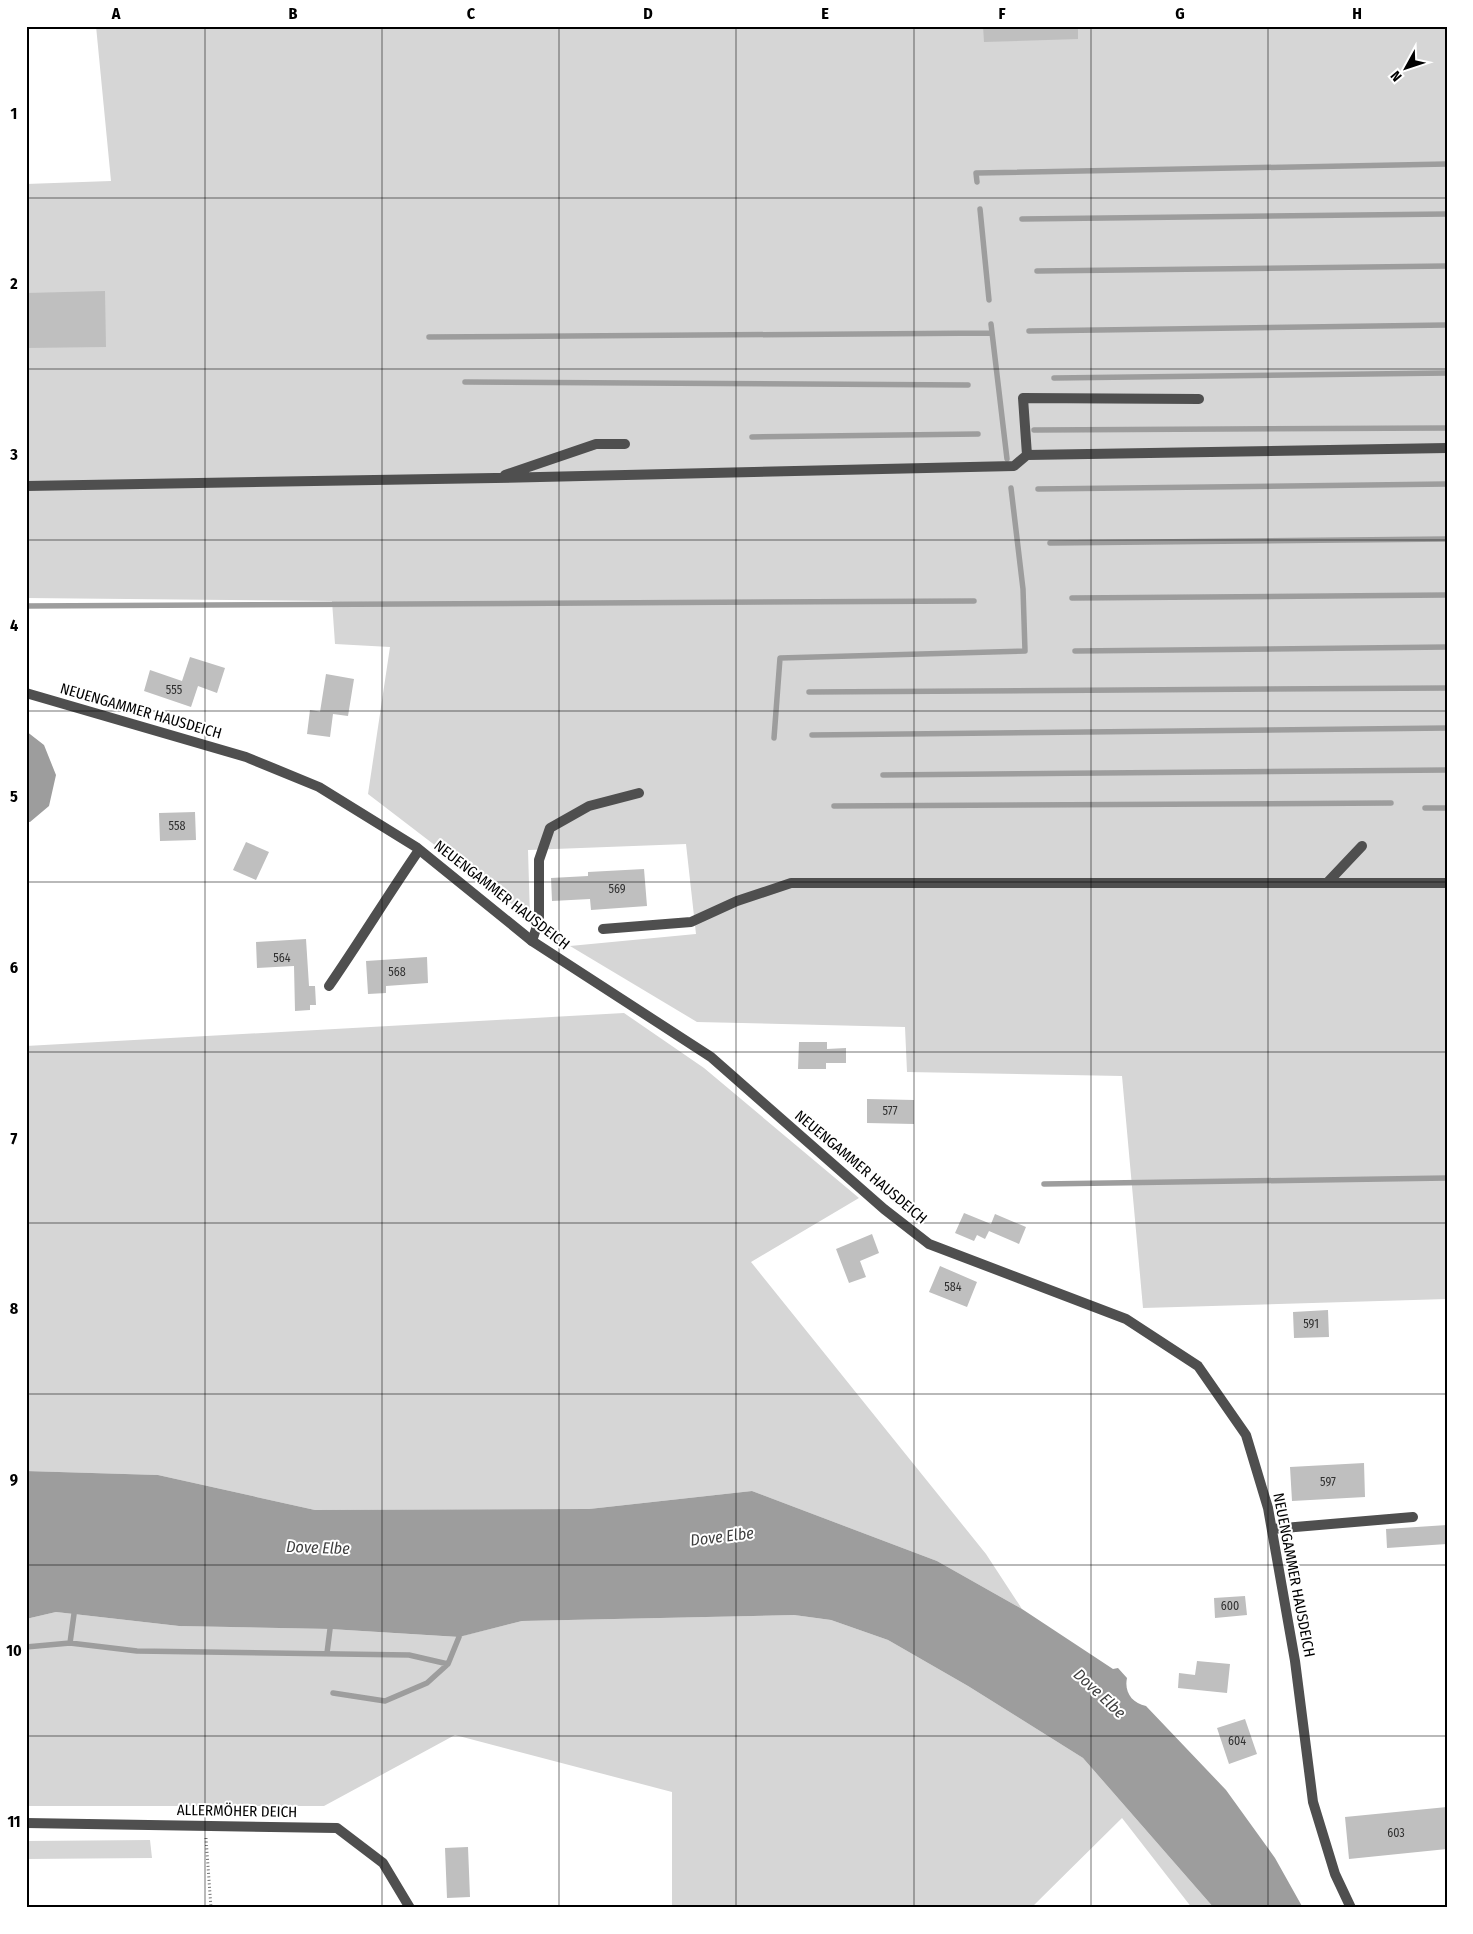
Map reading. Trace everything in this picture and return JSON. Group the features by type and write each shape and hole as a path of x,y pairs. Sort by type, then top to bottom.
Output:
{"street":[{"path":"1027,455 1023,398 1199,399"},
{"path":"495,478 596,444 626,444"},
{"path":"26,486 1014,466 1027,455 1447,448"},
{"name":"NEUENGAMMER HAUSDEICH","path":"26,693 246,757 320,786 419,850 532,941 711,1058 884,1209 930,1244 1126,1319 1198,1366 1246,1435 1268,1508 1295,1661 1313,1802 1335,1874 1351,1908"},
{"path":"532,941 539,920 539,860 550,828 589,806 639,793"},
{"path":"1327,883 1362,846"},
{"path":"329,986 358,945 386,898 419,850"},
{"path":"603,929 691,922 738,901 791,883 1447,883"},
{"path":"1272,1530 1413,1518"},
{"name":"ALLERMÖHER DEICH","path":"26,1823 337,1828 383,1863 410,1908"}],"path":[{"path":"205,1825 211,1908"}],"shaded area":[{"path":"96,26 1447,26 1447,1299 1143,1308 1122,1076 907,1072 905,1027 697,1022 570,946 696,934 686,844 528,850 530,918 368,794 390,647 335,644 332,601 26,598 26,184 111,181"},
{"path":"624,1013 704,1068 859,1198 751,1262 986,1554 1022,1609 937,1561 752,1491 589,1509 315,1510 158,1475 26,1471 26,1046"},
{"path":"56,1612 179,1626 330,1629 458,1637 522,1621 794,1615 831,1620 888,1640 968,1686 1083,1758 1214,1908 1192,1908 1122,1818 1031,1908 672,1908 672,1792 455,1735 324,1806 26,1806 26,1619"},
{"path":"150,1840 152,1858 26,1859 26,1841"}],"water":[{"path":"26,731 44,745 56,775 49,806 30,822 26,822"},
{"name":"Dove Elbe","path":"26,1471 158,1475 315,1510 589,1509 752,1491 937,1561 1022,1609 1113,1669 1118,1668 1127,1678 1128,1692 1133,1700 1146,1706 1226,1790 1275,1858 1303,1908 1214,1908 1083,1758 968,1686 888,1640 831,1620 794,1615 522,1621 459,1637 330,1629 179,1626 56,1612 26,1619"}],"building":[{"path":"983,26 1078,26 1078,39 984,42"},
{"path":"105,291 106,347 26,348 26,293"},
{"path":"190,657 225,668 217,693 198,686 191,707 144,691 150,670 182,681"},
{"path":"326,674 354,679 348,716 333,714 330,737 307,734 310,710 320,712"},
{"path":"195,812 196,840 160,841 159,813"},
{"path":"246,842 269,852 256,880 233,870"},
{"path":"644,869 647,906 591,910 590,899 552,901 551,878 588,876 588,872"},
{"path":"306,939 309,986 315,986 316,1005 310,1005 310,1010 295,1011 294,966 257,968 256,942"},
{"path":"427,957 428,983 386,986 386,993 368,994 366,961"},
{"path":"799,1042 827,1042 827,1049 846,1048 846,1063 826,1063 826,1069 798,1069"},
{"path":"867,1099 914,1100 914,1124 867,1123"},
{"path":"964,1213 991,1224 995,1214 1026,1227 1019,1244 989,1231 985,1239 977,1235 974,1241 955,1233"},
{"path":"872,1234 879,1253 860,1261 866,1277 849,1283 836,1249"},
{"path":"940,1266 977,1282 967,1307 929,1292"},
{"path":"1328,1310 1329,1337 1294,1338 1293,1312"},
{"path":"1364,1463 1365,1497 1292,1501 1290,1467"},
{"path":"1447,1525 1447,1544 1387,1548 1386,1529"},
{"path":"1245,1596 1247,1615 1215,1618 1214,1598"},
{"path":"1197,1661 1230,1664 1227,1693 1178,1688 1179,1673 1195,1675"},
{"path":"1245,1719 1257,1754 1229,1764 1217,1728"},
{"path":"1447,1807 1447,1849 1349,1859 1345,1817"},
{"path":"468,1847 470,1897 447,1898 445,1848"}],"waterway":[{"path":"977,182 976,173 1447,164"},
{"path":"980,209 989,300"},
{"path":"1022,219 1447,214"},
{"path":"1037,271 1447,266"},
{"path":"991,324 1007,459"},
{"path":"1029,331 1447,325"},
{"path":"429,337 992,333"},
{"path":"1054,378 1447,373"},
{"path":"465,382 968,385"},
{"path":"1034,430 1447,428"},
{"path":"752,437 978,434"},
{"path":"1038,489 1447,484"},
{"path":"774,738 780,658 1025,651 1023,589 1011,488"},
{"path":"1050,543 1447,539"},
{"path":"1072,598 1447,595"},
{"path":"26,606 974,601"},
{"path":"1075,651 1447,647"},
{"path":"809,692 1447,688"},
{"path":"812,735 1447,728"},
{"path":"883,775 1447,770"},
{"path":"834,806 1391,803"},
{"path":"1425,808 1447,808"},
{"path":"1044,1184 1447,1178"},
{"path":"70,1643 74,1614"},
{"path":"327,1653 330,1629"},
{"path":"333,1693 385,1701 427,1683 448,1664 459,1637"},
{"path":"26,1647 70,1643 137,1651 409,1655 448,1664"}]}
